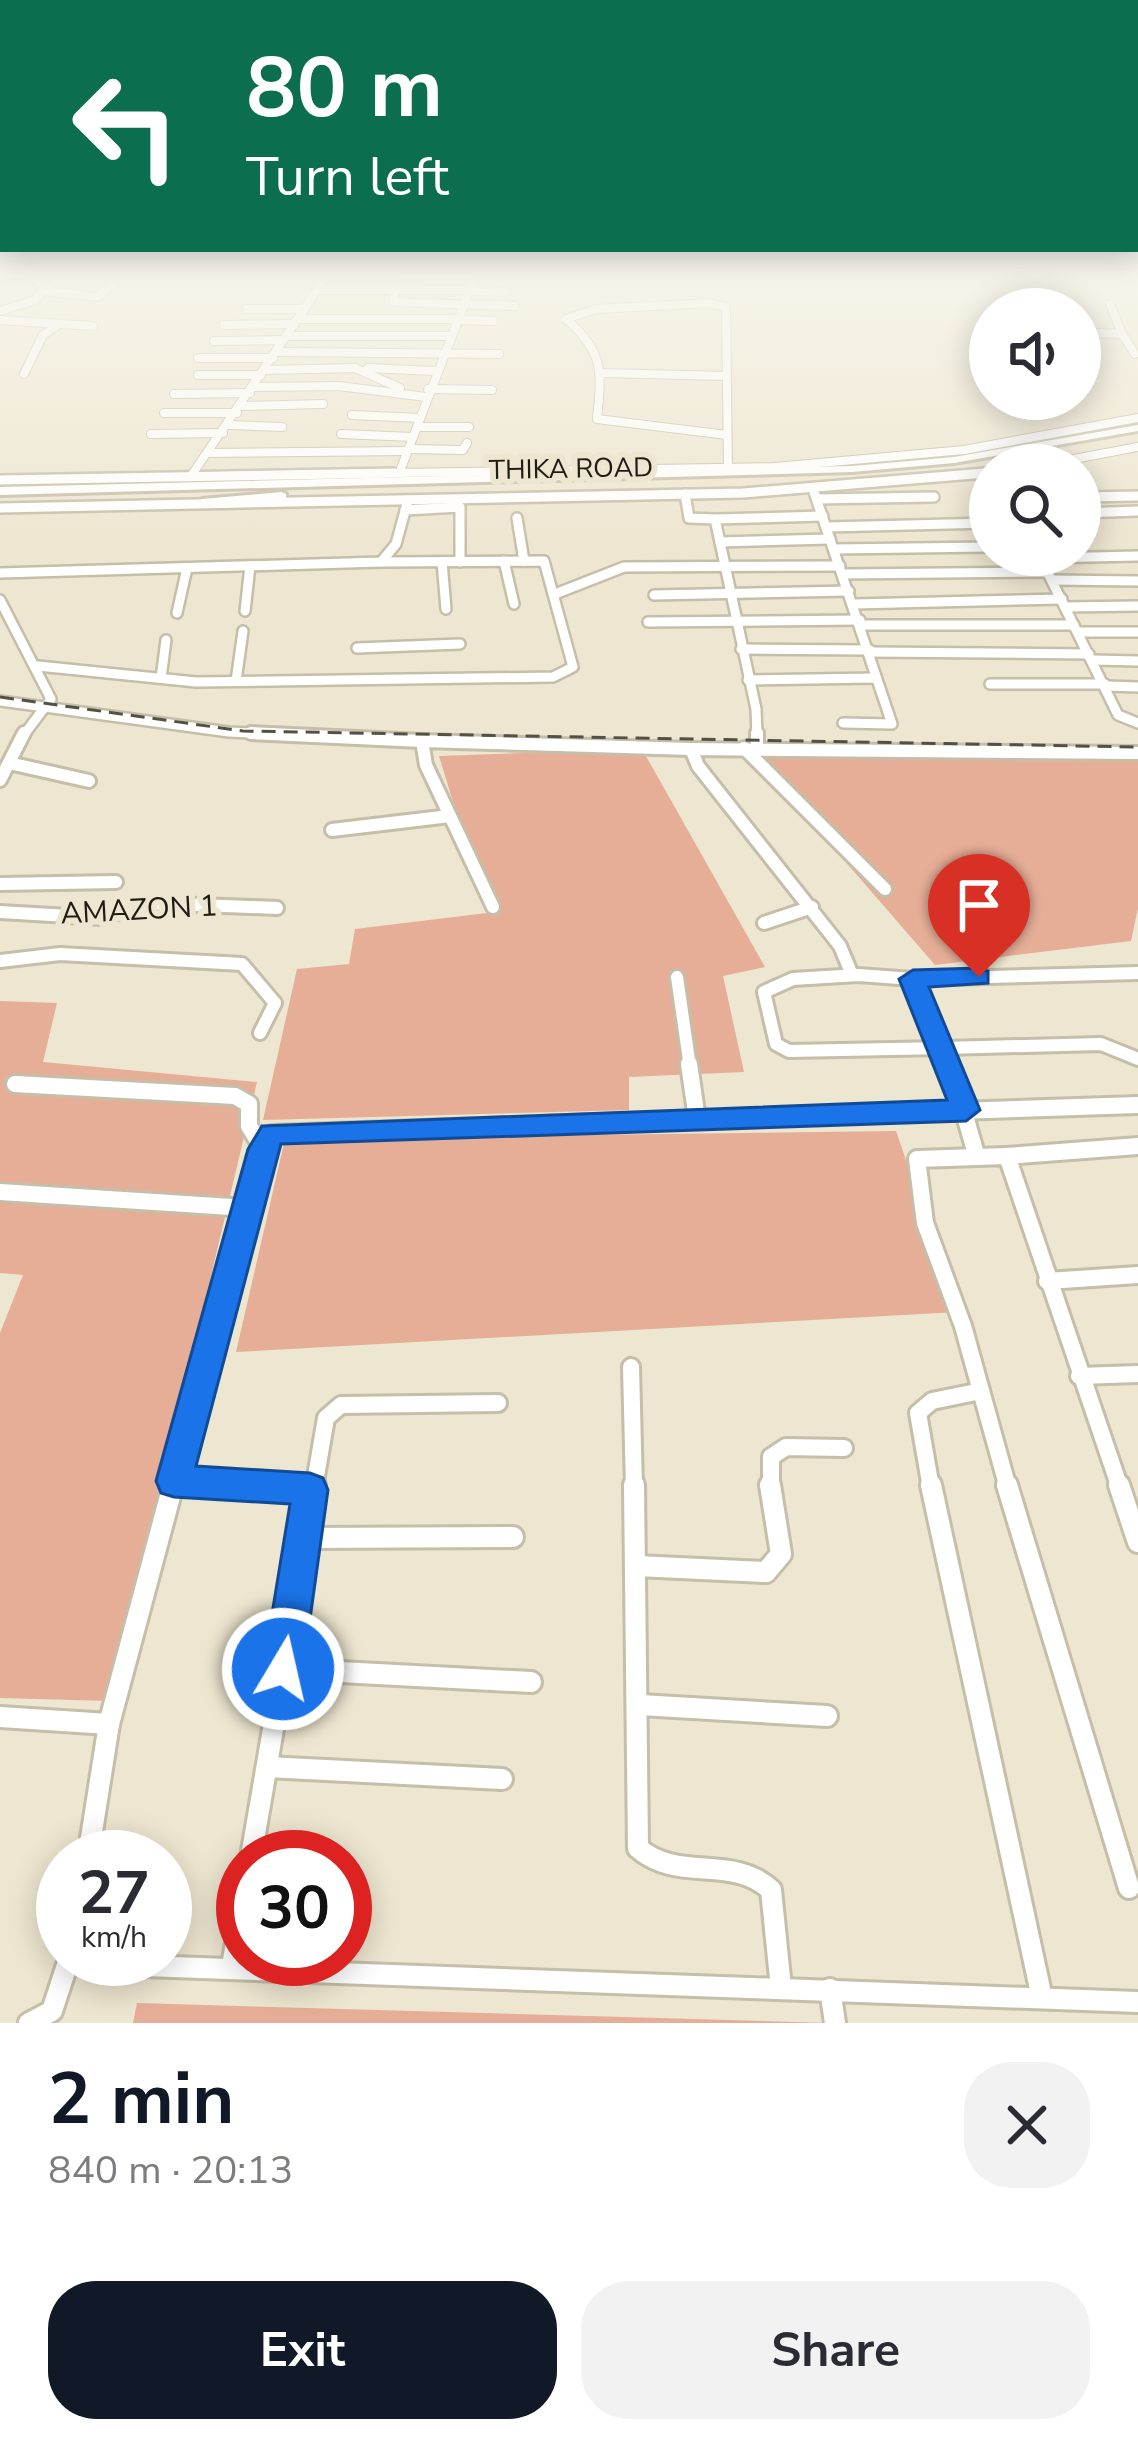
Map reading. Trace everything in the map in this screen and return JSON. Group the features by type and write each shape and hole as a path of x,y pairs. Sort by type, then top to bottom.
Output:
{"highway":[{"name":"THIKA ROAD","path":"0,500 852,470 976,457 1138,428"},
{"name":"THIKA ROAD","path":"1101,450 1138,443"},
{"path":"452,482 521,470"},
{"name":"THIKA ROAD","path":"314,489 730,485 969,472"},
{"path":"242,476 314,489"},
{"path":"202,503 314,489"}],"street":[{"path":"24,374 28,365"},
{"path":"191,476 268,365"},
{"path":"330,365 334,368"},
{"path":"400,471 436,365"},
{"path":"599,365 597,419 727,435"},
{"path":"726,365 728,469"},
{"path":"198,375 334,368 434,371"},
{"path":"355,368 423,394"},
{"path":"602,374 726,376"},
{"path":"174,394 339,386 423,394 492,391"},
{"path":"164,413 323,404"},
{"path":"352,415 416,427"},
{"name":"THIKA ROAD","path":"0,480 728,469 964,450 1138,418"},
{"path":"151,434 282,427"},
{"path":"341,434 469,428"},
{"path":"209,453 463,450 467,442"},
{"name":"THIKA ROAD","path":"1101,451 1138,443"},
{"name":"THIKA ROAD","path":"0,500 406,505 815,494 969,473"},
{"path":"685,494 689,518 969,545"},
{"path":"843,723 892,724 815,494 934,497"},
{"path":"1101,497 1138,496"},
{"path":"382,562 396,544 406,505 460,507 460,562"},
{"path":"1101,512 1138,511"},
{"path":"517,518 524,561"},
{"path":"716,519 756,709 751,747"},
{"path":"721,542 969,524"},
{"path":"1101,556 1138,556"},
{"path":"0,573 544,561 573,667 553,677 236,681 38,665"},
{"path":"442,562 446,609"},
{"path":"504,562 514,604"},
{"path":"245,611 250,566"},
{"path":"556,594 624,567 969,574"},
{"path":"177,613 187,568"},
{"path":"602,574 610,587"},
{"path":"1138,581 1050,576 1118,715 1138,723"},
{"path":"654,595 731,593 1138,606"},
{"path":"0,600 38,665 51,699 29,724 0,780"},
{"path":"648,622 1138,632"},
{"path":"236,681 243,631"},
{"path":"160,678 166,640"},
{"path":"357,648 460,644"},
{"path":"416,646 420,678"},
{"path":"741,649 1138,661"},
{"path":"748,680 876,678"},
{"path":"990,684 1138,687"},
{"path":"0,701 230,732 422,741 1138,753"},
{"path":"422,741 420,748 493,907"},
{"path":"751,747 885,889"},
{"path":"691,749 698,766 812,908 850,970"},
{"path":"9,763 89,781"},
{"path":"332,830 450,816"},
{"path":"0,884 116,882"},
{"name":"AMAZON 1","path":"0,912 102,918 148,903 278,908"},
{"path":"764,922 812,908"},
{"path":"0,961 60,954 242,964 274,1003 272,1017 260,1033"},
{"path":"1138,973 913,979 850,970 768,988 762,997 776,1044 789,1051 1101,1044 1138,1059"},
{"path":"676,977 697,1118"},
{"path":"913,979 966,1110 976,1154"},
{"path":"15,1084 235,1096 249,1104 249,1126 262,1149"},
{"path":"92,1830 109,1724 262,1149 272,1133 1137,1108"},
{"path":"1129,1888 1026,1558 981,1391 927,1229 916,1167 923,1155 1007,1156 1138,1146"},
{"path":"1007,1156 1138,1542"},
{"path":"0,1192 247,1208"},
{"path":"1047,1281 1138,1275"},
{"path":"631,1367 640,1705 638,1848 661,1867 749,1872 764,1879 772,1890 781,1988"},
{"path":"1079,1376 1138,1373"},
{"path":"981,1391 932,1401 918,1413 917,1423 1042,1998"},
{"path":"256,1830 322,1428 341,1406 498,1402"},
{"path":"637,1566 766,1572 781,1554 768,1472 771,1457 786,1447 844,1448"},
{"path":"174,1481 310,1490"},
{"path":"306,1538 513,1537"},
{"path":"283,1669 531,1682"},
{"path":"640,1705 827,1716"},
{"path":"0,1717 109,1724"},
{"path":"267,1767 502,1779"},
{"path":"372,1972 1138,2002"},
{"path":"29,2023 52,2011 60,1986"},
{"path":"830,1990 835,2023"}],"shaded area":[{"path":"642,749 765,967 723,976 744,1072 629,1077 629,1110 263,1120 297,969 349,964 355,929 487,913 439,756"},
{"path":"752,754 1138,756 1138,908 1131,941 935,965"},
{"path":"0,1001 57,1003 43,1062 257,1082 110,1701 0,1698 0,1333 23,1275 0,1273"},
{"path":"896,1131 958,1312 236,1352 285,1139"},
{"path":"137,2003 829,2023 133,2023"}],"railway":[{"path":"0,697 243,731 1138,747"}],"route":[{"path":"283,1669 310,1490 174,1481 262,1149 272,1133 966,1110 913,979 979,977"}]}
